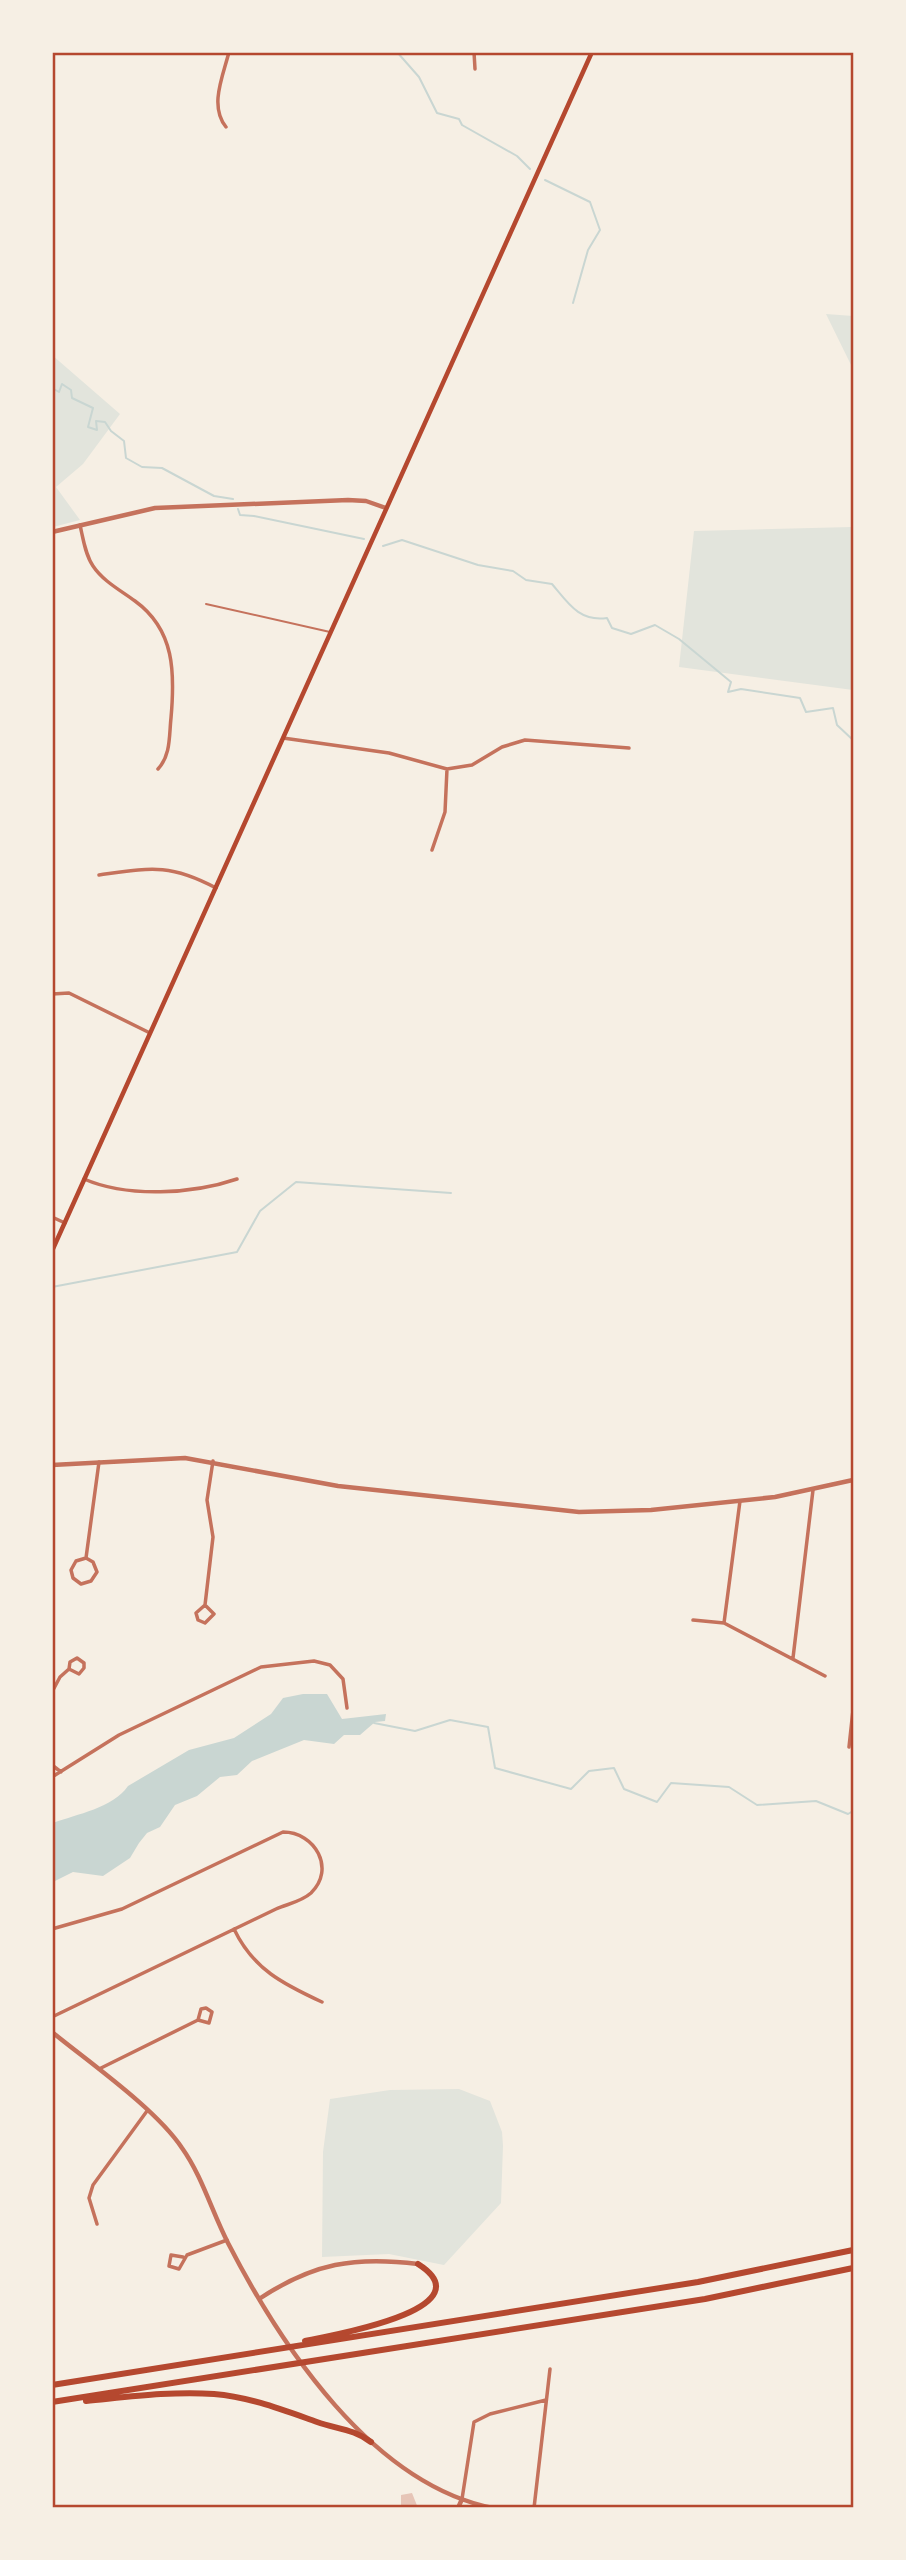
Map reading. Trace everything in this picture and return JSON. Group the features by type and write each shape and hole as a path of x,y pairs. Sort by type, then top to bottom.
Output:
{"highway":[{"path":"52,2385 698,2283 853,2250"},
{"path":"237,2355 346,2331 413,2312 429,2302 435,2290 431,2274 418,2264"},
{"path":"52,2403 714,2297 853,2268"},
{"path":"52,2403 167,2394 226,2396 263,2404 327,2426 352,2430 371,2442"}],"main road":[{"path":"52,1251 592,52"}],"street":[{"path":"226,127 218,105 229,52"},
{"path":"474,52 475,69"},
{"path":"52,532 133,512 183,506 366,500 386,508"},
{"path":"80,525 88,556 96,570 146,610 161,629 170,650 174,682 167,757 158,769"},
{"path":"283,738 389,753 447,769 472,765 502,747 525,740 629,748"},
{"path":"432,849 445,812 447,769"},
{"path":"99,875 166,868 192,875 216,888"},
{"path":"52,993 69,993 150,1033"},
{"path":"84,1180 109,1189 175,1191 204,1189 237,1179"},
{"path":"52,1217 65,1223"},
{"path":"52,1465 168,1458 213,1461 338,1486 565,1511 651,1510 740,1501 813,1490 853,1479"},
{"path":"205,1605 211,1607 214,1614 205,1623 198,1620 196,1613 205,1605 213,1537 207,1500 213,1461"},
{"path":"86,1558 99,1462"},
{"path":"793,1659 813,1490"},
{"path":"724,1623 740,1501"},
{"path":"86,1558 94,1564 97,1572 92,1581 84,1584 74,1580 71,1570 76,1561 86,1558"},
{"path":"693,1620 724,1623 825,1676"},
{"path":"74,1658 84,1663 79,1674 69,1670 68,1664 74,1658"},
{"path":"52,1777 119,1735 261,1667 314,1661 330,1665 343,1679 347,1709"},
{"path":"52,1692 60,1677 69,1670"},
{"path":"849,1747 853,1710"},
{"path":"52,1765 61,1772"},
{"path":"52,1929 122,1909 277,1834 295,1833 311,1842 321,1863 319,1881 304,1899 234,1929 52,2017"},
{"path":"234,1929 245,1950 264,1971 322,2002"},
{"path":"98,2070 198,2020 209,2023 212,2012 201,2009 198,2020"},
{"path":"52,2032 171,2134 188,2157 226,2240 259,2299 319,2384 371,2442 412,2475 462,2499 493,2508"},
{"path":"97,2224 89,2198 93,2185 147,2111"},
{"path":"183,2257 181,2268 175,2270 169,2266 171,2255 183,2257 226,2240"},
{"path":"259,2299 293,2278 335,2264 375,2260 418,2264"},
{"path":"534,2508 550,2369"},
{"path":"458,2508 462,2499 474,2422 490,2414 547,2400"}],"lane":[{"path":"206,604 331,632"}],"shaded area":[{"path":"826,314 853,316 853,369"},
{"path":"52,355 120,414 83,464 56,487 80,520 53,527"},
{"path":"851,527 853,690 679,667 694,531"},
{"path":"303,1694 327,1694 342,1719 386,1714 385,1721 375,1722 360,1735 344,1735 334,1744 304,1740 252,1761 237,1775 220,1777 197,1796 175,1805 160,1827 147,1833 130,1858 103,1876 73,1872 53,1882 53,1823 104,1805 128,1786 189,1750 234,1738 271,1714 283,1698"},
{"path":"459,2089 490,2101 502,2132 501,2203 444,2265 389,2254 322,2257 323,2152 330,2099 390,2090"}],"building":[{"path":"412,2493 418,2508 401,2508 401,2495"}],"waterway":[{"path":"397,52 419,77 437,113 459,119 462,125 517,156 530,169"},
{"path":"545,180 590,202 600,230 588,250 573,303"},
{"path":"52,388 59,392 62,384 71,390 72,398 93,408 88,427 97,430 96,421 105,422 111,431 124,441 126,458 142,467 162,468 214,496 233,499"},
{"path":"238,509 240,515 364,539"},
{"path":"383,546 402,540 478,565 513,571 526,580 552,584 575,610 589,617 607,618 612,628 631,634 655,625 679,639 731,682 728,692 741,689 800,698 806,712 833,708 837,725 853,740"},
{"path":"52,1287 237,1252 260,1211 296,1182 451,1193"},
{"path":"374,1723 415,1731 450,1720 488,1727 495,1768 571,1789 589,1771 614,1768 624,1789 657,1802 671,1783 729,1787 757,1805 816,1801 848,1814 853,1811"}]}
